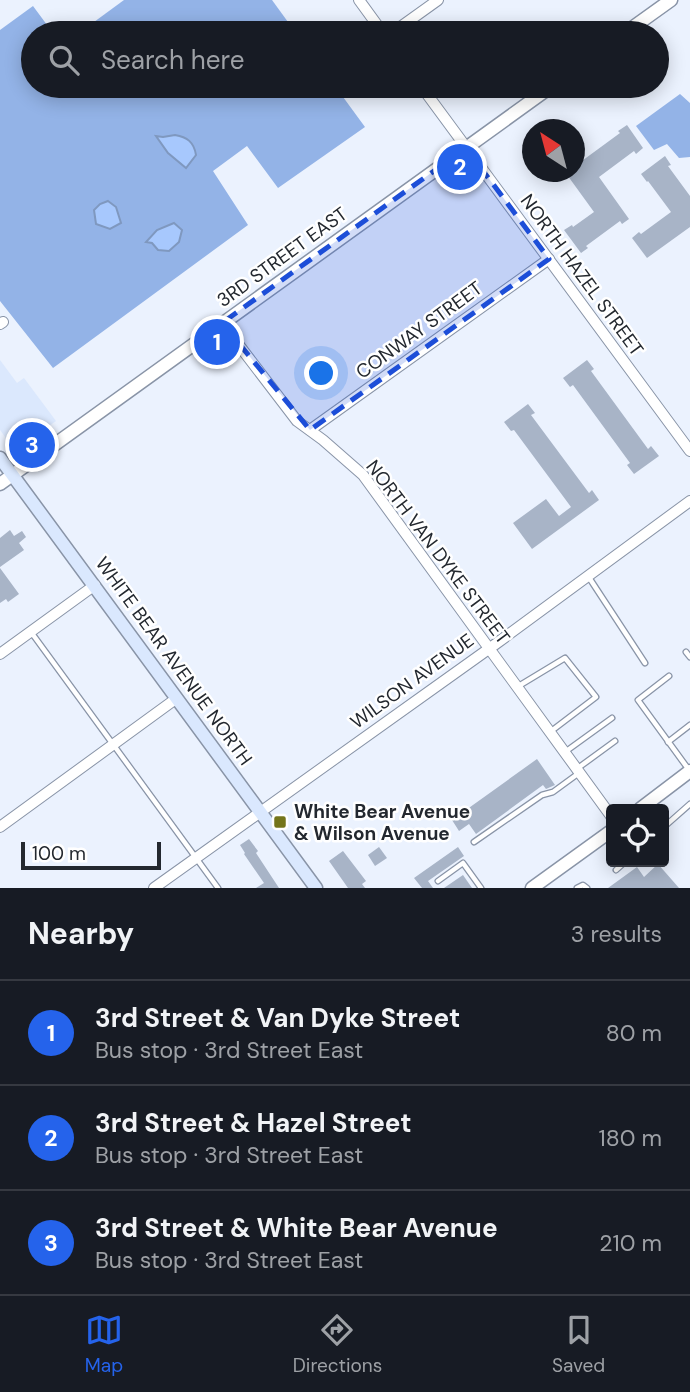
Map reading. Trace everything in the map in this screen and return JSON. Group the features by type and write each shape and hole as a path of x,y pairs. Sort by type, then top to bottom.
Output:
{"main road":[{"name":"WHITE BEAR AVENUE NORTH","path":"0,458 316,888"}],"street":[{"path":"359,0 374,21"},
{"path":"409,21 438,0"},
{"path":"642,21 671,0"},
{"name":"NORTH HAZEL STREET","path":"430,98 690,451"},
{"name":"3RD STREET EAST","path":"0,484 535,98"},
{"name":"CONWAY STREET","path":"310,430 549,259"},
{"name":"NORTH VAN DYKE STREET","path":"222,323 297,421 363,475 606,809"},
{"name":"WILSON AVENUE","path":"154,888 690,501"},
{"path":"0,654 95,585"},
{"path":"0,827 177,698"},
{"path":"647,804 689,775"},
{"path":"532,888 606,835"}],"lane":[{"path":"588,576 645,663"},
{"path":"30,632 218,888"},
{"path":"516,687 565,658 596,697 550,733"},
{"path":"669,676 638,700 689,775"},
{"path":"564,752 612,718"},
{"path":"668,742 690,725"},
{"path":"474,842 542,795 553,792 615,741"},
{"path":"669,823 690,804"},
{"path":"438,881 463,863 481,888"},
{"path":"616,870 619,867"},
{"path":"577,888 583,885 587,888"}],"highlighted area":[{"path":"466,148 549,259 310,430 222,323"}],"shaded area":[{"path":"124,0 272,0 287,21 95,21"},
{"path":"33,6 44,21 21,21 21,98 344,98 365,127 278,188 247,146 213,171 248,225 53,368 0,301 0,30"},
{"path":"680,94 690,103 690,157 679,158 667,144 654,150 636,126"},
{"path":"175,135 189,141 195,150 196,155 186,168 168,153 156,136"},
{"path":"108,201 116,207 121,223 110,229 96,224 94,210"},
{"path":"174,223 182,230 179,242 169,251 158,250 152,243 146,242 157,230"},
{"path":"0,360 17,383 24,378 56,421 15,450 0,430"}],"building":[{"path":"627,125 643,148 636,154 634,151 599,177 629,219 622,224 620,221 586,246 588,248 581,253 564,230 594,212 572,182 585,182 585,159 620,133 618,131"},
{"path":"665,156 671,165 668,166 690,196 690,227 647,258 632,238 671,212 641,174"},
{"path":"587,360 594,369 591,371 648,449 651,446 659,456 634,474 627,465 630,463 573,385 570,387 563,378"},
{"path":"528,404 535,413 531,415 589,493 592,490 599,500 532,549 513,523 546,499 559,516 571,507 514,430 511,431 504,422"},
{"path":"10,530 14,536 22,531 26,537 19,543 24,550 0,567 0,538"},
{"path":"0,568 19,594 8,602 6,599 0,603"},
{"path":"537,759 555,785 546,789 543,785 476,834 469,824 459,831 452,820"},
{"path":"249,839 279,888 256,888 264,883 240,845"},
{"path":"379,847 387,858 375,866 368,855"},
{"path":"458,847 464,856 428,881 433,888 422,888 414,878"},
{"path":"343,851 366,881 362,884 365,888 348,888 329,861"},
{"path":"637,867 644,877 655,867 661,867 679,888 608,888"},
{"path":"463,875 472,888 444,888"}],"place":[{"name":"3rd Street & Hazel Street","path":"460,167"},
{"name":"3rd Street & Van Dyke Street","path":"217,342"},
{"name":"3rd Street & White Bear Avenue","path":"32,445"},
{"name":"White Bear Avenue & Wilson Avenue","path":"280,822"}]}
